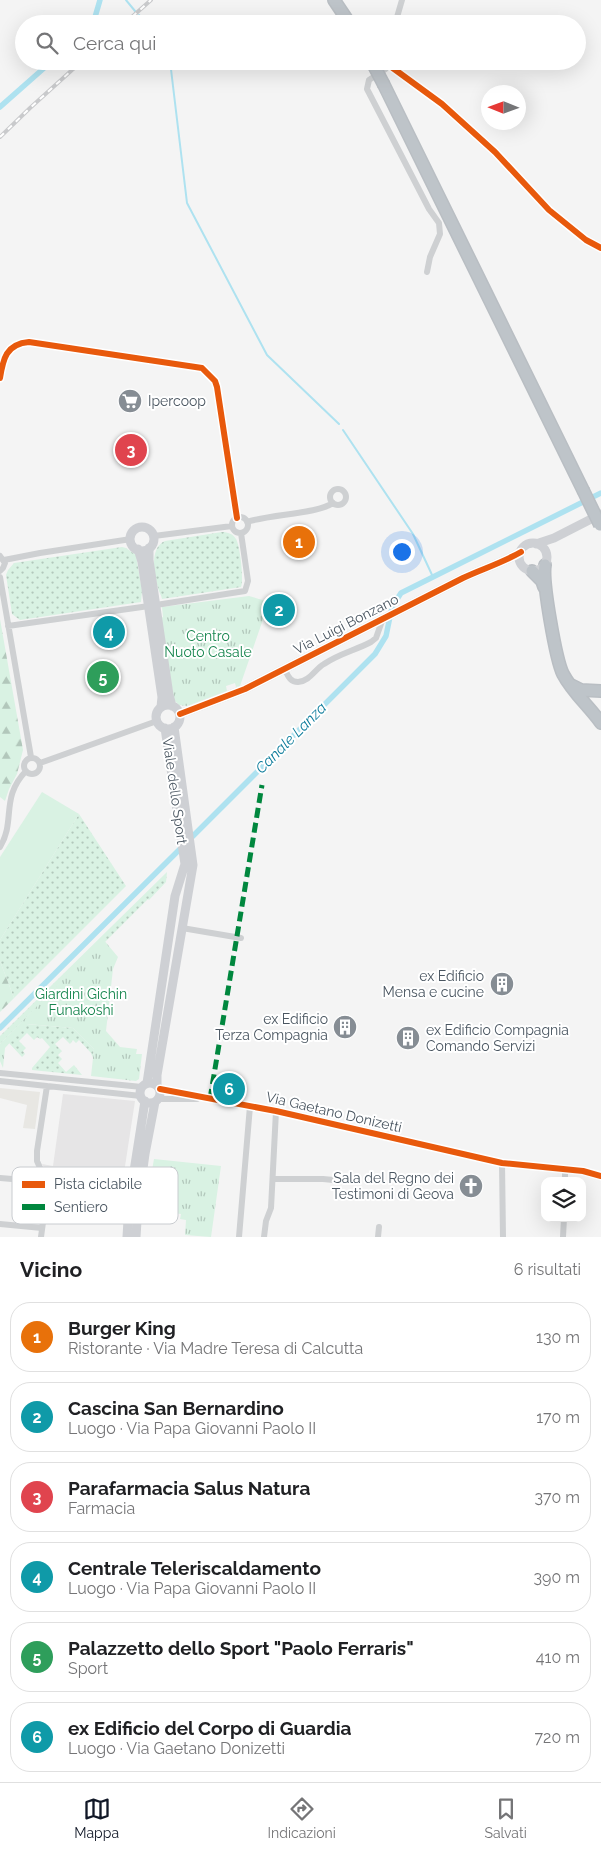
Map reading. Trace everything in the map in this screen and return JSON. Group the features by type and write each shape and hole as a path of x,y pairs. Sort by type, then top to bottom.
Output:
{"highway":[{"path":"334,0 344,15"},
{"path":"376,70 583,490 601,522"},
{"path":"545,588 546,560"},
{"path":"532,571 542,581 545,588 562,672 569,684 601,723"},
{"path":"569,684 581,690 601,691"}],"street":[{"path":"398,15 402,0"},
{"path":"382,70 368,80 367,89 429,209 439,223 440,234 430,257 427,272"},
{"path":"398,70 442,104 495,152 548,210 586,240 601,248"},
{"path":"0,378 3,362 7,354 16,345 28,342 202,368 215,380 217,387 236,518 232,526 236,532 242,533 247,529 247,522 244,518 236,518"},
{"path":"247,522 268,516 318,509 333,503"},
{"path":"554,538 546,560 539,570 527,570 521,563 521,552 527,546 601,522"},
{"path":"154,536 232,526"},
{"path":"40,763 157,720 170,727 179,721 180,714 172,706 169,696 142,562 138,550 133,546 131,539 133,531 141,527 149,529 154,536 153,543 149,548 138,550"},
{"path":"8,626 245,591 248,581 242,533"},
{"path":"0,571 4,566 2,558 131,539"},
{"path":"536,544 543,548 546,560"},
{"path":"149,548 152,606 162,697 157,720"},
{"name":"Via Luigi Bonzano","path":"180,714 245,689 463,578 504,562 521,552"},
{"name":"Via Luigi Bonzano","path":"504,562 521,563"},
{"path":"0,577 31,757"},
{"path":"284,670 289,678 294,681 300,682 307,679 328,661 371,642 376,638 382,621 406,609 413,610"},
{"path":"161,707 164,705 172,706"},
{"name":"Viale dello Sport","path":"170,727 187,852"},
{"path":"31,757 36,758 40,763 40,769 36,773 31,774 26,771 24,764 31,757"},
{"path":"0,847 7,829 9,797 12,789 26,771"},
{"path":"138,1167 163,972 174,902 184,870 187,852"},
{"path":"158,1087 157,1075 192,872 187,852"},
{"path":"174,902 186,904"},
{"path":"182,928 241,938"},
{"path":"163,972 174,973"},
{"path":"0,1073 148,1095"},
{"path":"0,1081 148,1095 158,1087"},
{"path":"148,1095 152,1083 158,1087"},
{"path":"40,1167 37,1161 37,1151 47,1086"},
{"name":"Via Gaetano Donizetti","path":"158,1087 276,1111 502,1163 589,1172 601,1176"},
{"name":"Via Gaetano Donizetti","path":"148,1095 206,1098"},
{"path":"239,1237 250,1106"},
{"path":"264,1237 266,1221 272,1208 276,1111"},
{"path":"502,1163 503,1237"},
{"path":"565,1170 565,1177"},
{"path":"273,1179 344,1181"},
{"path":"563,1237 564,1222"},
{"path":"0,1224 42,1228"},
{"path":"41,1237 43,1224"},
{"path":"127,1237 129,1224"},
{"path":"135,1224 136,1237"},
{"path":"378,1237 379,1227"}],"shaded area":[{"path":"0,1088 40,1092 35,1129 23,1128 27,1105 0,1098"},
{"path":"63,1094 135,1101 125,1167 44,1167 42,1164 53,1166"}],"green space":[{"path":"222,532 235,537 237,542 242,570 241,587 162,599 154,569 155,555 160,544 165,541"},
{"path":"122,547 136,555 142,591 141,602 20,620 12,614 6,575 14,563"},
{"name":"Centro Nuoto Casale","path":"249,596 269,602 240,686 236,687 235,683 226,686 227,691 187,706 179,705 174,700 161,618 163,617 162,607"},
{"path":"0,619 23,750 17,774 5,801 0,797"},
{"path":"42,792 79,814 0,940 0,857"},
{"path":"79,814 126,886 14,998 0,961 0,940"},
{"path":"167,872 166,882 149,900 105,942 103,940 0,1044 0,1036"},
{"name":"Giardini Gichin Funakoshi","path":"103,939 118,957 113,969 106,1031 120,1047 137,1049 136,1054 142,1054 139,1079 136,1081 91,1076 94,1049 73,1028 27,1024 5,1048 3,1068 0,1061 0,1044"},
{"path":"0,961 14,998 0,1012"},
{"path":"26,1024 73,1028 94,1049 93,1058 79,1040 76,1043 73,1040 70,1044 63,1037 55,1044 62,1051 58,1055 62,1059 58,1063 66,1072 74,1065 82,1075 32,1070 50,1047 42,1038 37,1037 34,1040 27,1033 19,1041 26,1048 23,1051 25,1054 22,1057 9,1043"},
{"path":"154,1159 221,1166 211,1237 185,1235 186,1220 180,1219 181,1214 178,1214 178,1167 153,1167"}],"waterway":[{"path":"96,15 100,0"},
{"path":"126,0 135,11"},
{"path":"0,107 42,70"},
{"path":"171,70 187,203 267,355 339,424"},
{"path":"343,430 413,534 433,577"},
{"name":"Canale Lanza","path":"189,840 375,654 386,636 392,607 401,593 601,493"},
{"name":"Canale Lanza","path":"0,1028 183,846"}],"railway":[{"path":"134,15 151,0"},
{"path":"0,137 72,70"}],"marked path":[{"path":"210,1099 262,785"}],"cycle path":[{"path":"395,70 442,104 495,152 549,210 586,240 601,248"},
{"path":"0,378 4,359 11,349 21,343 29,342 202,368 215,381 217,387 237,518"},
{"path":"180,714 245,689 463,578 521,552"},
{"path":"160,1089 276,1111 502,1163 583,1171 601,1176"}],"place":[{"name":"Ipercoop","path":"130,401"},
{"name":"Parafarmacia Salus Natura","path":"131,450"},
{"name":"Burger King","path":"299,542"},
{"name":"Cascina San Bernardino","path":"279,610"},
{"name":"Centrale Teleriscaldamento","path":"109,632"},
{"name":"Palazzetto dello Sport \"Paolo Ferraris\"","path":"103,677"},
{"name":"ex Edificio Mensa e cucine","path":"502,984"},
{"name":"ex Edificio Terza Compagnia","path":"345,1027"},
{"name":"ex Edificio Compagnia Comando Servizi","path":"408,1038"},
{"name":"ex Edificio del Corpo di Guardia","path":"229,1089"},
{"name":"Sala del Regno dei Testimoni di Geova","path":"471,1186"}]}
